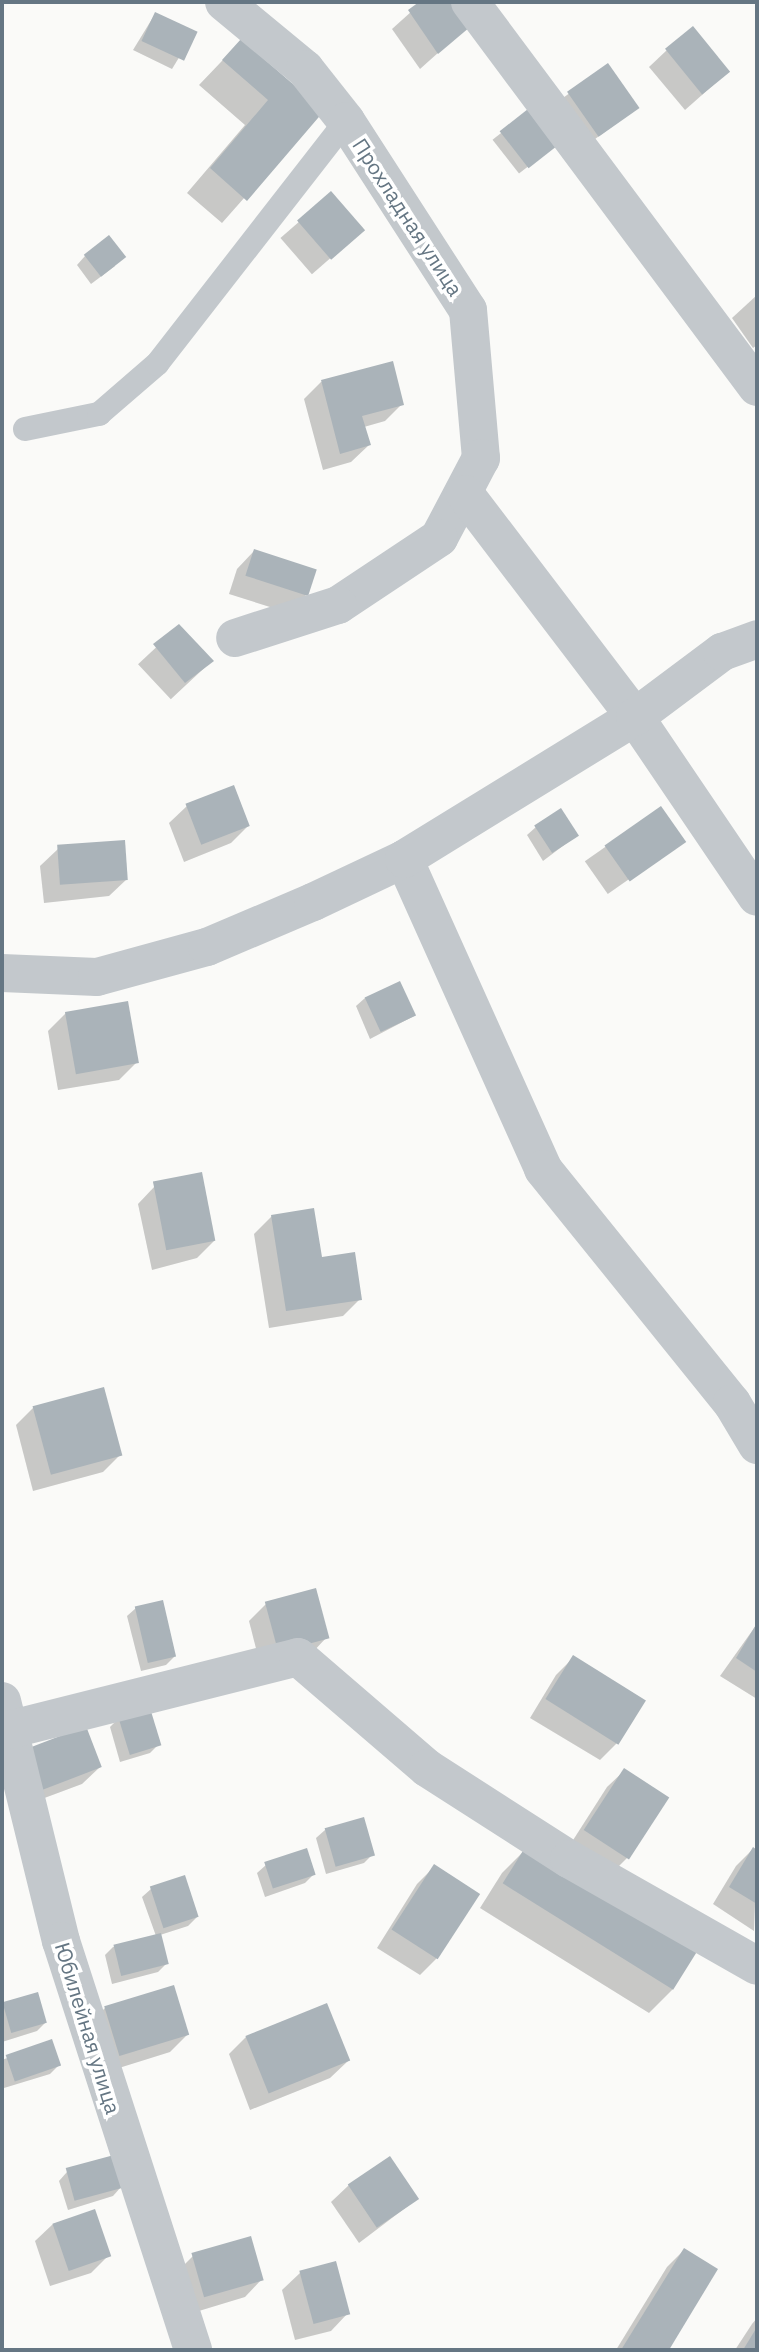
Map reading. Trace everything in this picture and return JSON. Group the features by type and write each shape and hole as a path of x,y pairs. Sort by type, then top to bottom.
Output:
{"street":[{"name":"Прохладная улица","path":"224,2 305,69 346,121 468,310 481,458 466,494 439,538 338,605 235,638"},
{"path":"470,2 757,387"},
{"path":"466,494 635,717 757,897"},
{"path":"2,973 97,977 207,947 404,859 635,717 722,652 757,639"},
{"path":"404,859 543,1169 732,1403 757,1446"},
{"path":"5,1715 299,1657 427,1768 569,1858 757,1966"},
{"name":"Юбилейная улица","path":"5,1715 61,1941 193,2350"}],"lane":[{"path":"25,429 99,414 157,364 346,121"}],"building":[{"path":"419,2 452,2 470,27 438,54 408,10"},
{"path":"155,12 198,32 184,61 141,41"},
{"path":"693,26 730,72 702,95 665,49"},
{"path":"241,39 324,111 247,201 210,168 268,100 222,60"},
{"path":"608,63 640,108 599,137 567,92"},
{"path":"528,109 557,146 529,168 500,131"},
{"path":"331,191 365,230 331,260 297,221"},
{"path":"109,235 126,257 101,277 84,255"},
{"path":"393,361 404,405 362,416 371,445 340,454 321,380"},
{"path":"254,549 317,569 308,596 245,576"},
{"path":"179,624 214,661 185,683 153,644"},
{"path":"234,785 250,826 201,845 185,804"},
{"path":"661,806 686,842 630,882 604,846"},
{"path":"561,808 579,836 552,853 534,825"},
{"path":"125,840 128,880 60,885 57,845"},
{"path":"400,981 416,1015 381,1032 365,997"},
{"path":"128,1001 139,1063 76,1074 65,1012"},
{"path":"202,1172 215,1241 166,1250 153,1182"},
{"path":"314,1208 322,1257 355,1252 362,1300 286,1311 271,1215"},
{"path":"104,1387 122,1456 51,1475 33,1406"},
{"path":"316,1588 329,1638 278,1652 265,1602"},
{"path":"163,1600 176,1657 148,1663 135,1607"},
{"path":"757,1623 757,1672 736,1658"},
{"path":"573,1655 646,1701 618,1745 545,1699"},
{"path":"150,1708 161,1745 130,1755 118,1718"},
{"path":"86,1726 102,1767 42,1790 26,1749"},
{"path":"624,1768 669,1797 629,1859 584,1830"},
{"path":"364,1817 375,1855 336,1867 325,1828"},
{"path":"526,1846 696,1953 673,1990 503,1883"},
{"path":"753,1847 757,1850 757,1904 729,1887"},
{"path":"307,1848 316,1875 273,1889 264,1862"},
{"path":"434,1864 480,1894 438,1959 392,1929"},
{"path":"185,1875 199,1917 163,1928 150,1886"},
{"path":"161,1933 169,1964 121,1976 113,1945"},
{"path":"174,1985 189,2035 119,2056 104,2006"},
{"path":"38,1992 47,2023 11,2033 2,2002"},
{"path":"327,2003 350,2060 269,2093 245,2036"},
{"path":"52,2039 61,2065 15,2081 6,2055"},
{"path":"114,2155 123,2188 75,2201 66,2168"},
{"path":"390,2156 419,2199 377,2228 348,2185"},
{"path":"95,2209 111,2256 69,2271 52,2224"},
{"path":"251,2236 264,2280 204,2297 191,2253"},
{"path":"684,2248 718,2269 669,2350 621,2350"},
{"path":"336,2261 350,2314 314,2324 299,2271"},
{"path":"757,2327 757,2350 743,2350"}]}
